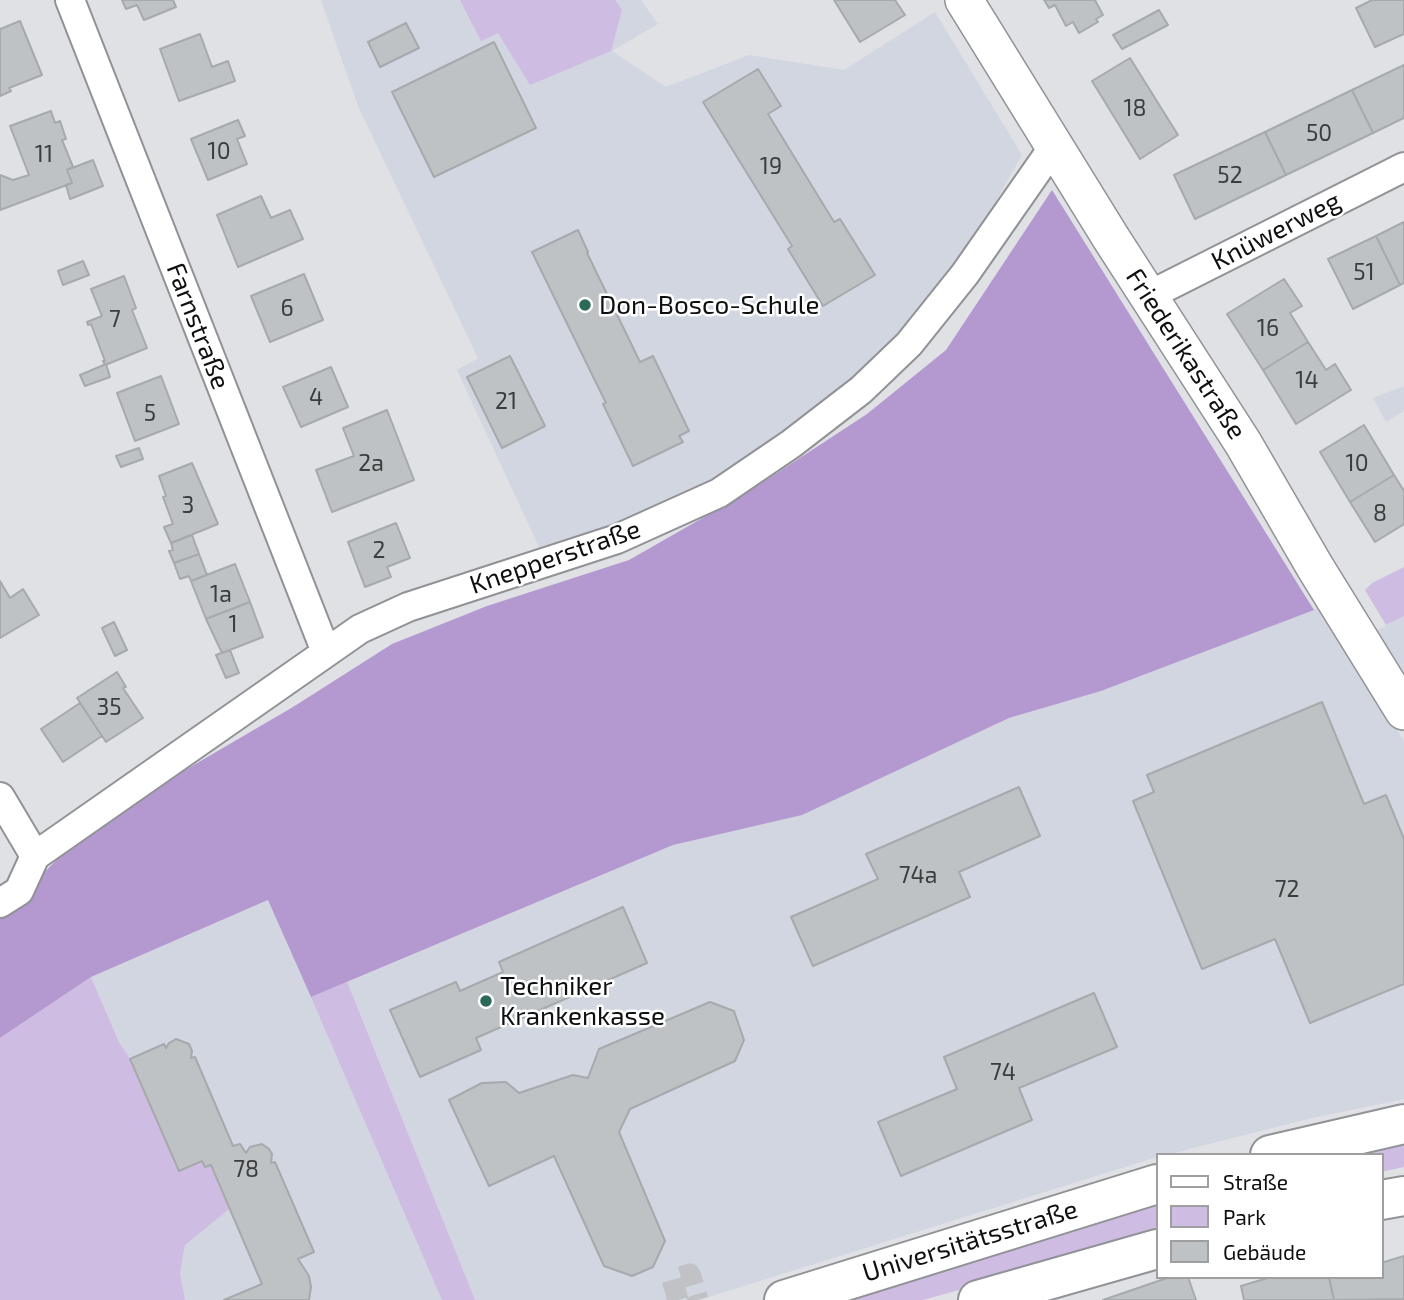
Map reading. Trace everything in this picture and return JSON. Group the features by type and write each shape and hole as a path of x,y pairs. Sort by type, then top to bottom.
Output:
{"main road":[{"path":"1279,1153 1404,1124"},
{"name":"Universitätsstraße","path":"783,1300 1156,1184"},
{"path":"1383,1200 1404,1196"},
{"path":"978,1300 1156,1250"}],"street":[{"name":"Farnstraße","path":"70,0 326,652"},
{"name":"Friederikastraße","path":"964,0 1243,443 1321,578 1404,710"},
{"name":"Knepperstraße","path":"0,903 19,891 36,856 360,629 408,607 627,535 719,493 791,444 861,390 909,344 965,274 1055,145"},
{"name":"Knüwerweg","path":"1148,296 1404,167"},
{"path":"0,797 36,856"}],"shaded area":[{"path":"321,0 641,0 658,24 612,51 666,87 749,55 844,70 935,12 1022,155 983,224 895,342 842,391 778,437 706,483 623,521 539,547 457,370 478,358 358,106"},
{"path":"1052,190 1314,610 1101,691 1009,718 802,815 673,845 311,997 268,900 91,977 0,1038 0,910 22,895 78,838 127,804 293,707 392,644 487,606 629,560 748,492 867,414 946,350"},
{"path":"1404,386 1404,411 1386,422 1373,398"},
{"path":"1318,608 1404,741 1404,1099 1308,1119 1174,1153 1156,1153 1156,1157 699,1300 185,1300 180,1273 205,1167 202,1161 179,1171 91,977 269,900 312,997 673,845 801,813 1009,718 1101,691"},
{"path":"1404,616 1404,682 1374,632"}],"green space":[{"path":"460,0 615,0 622,10 611,51 530,85 498,33 481,41"},
{"path":"1404,567 1404,616 1386,625 1365,590 1372,583"},
{"path":"91,977 179,1171 202,1161 205,1167 211,1165 230,1208 185,1245 180,1273 185,1300 0,1300 0,1038"},
{"path":"347,982 475,1300 442,1300 311,997"},
{"path":"1404,1139 1404,1167 1383,1172 1383,1153 1345,1153"},
{"path":"1156,1201 1156,1235 923,1300 837,1300"}],"building":[{"path":"122,0 173,0 176,7 144,20 137,5 126,9"},
{"path":"834,0 895,0 905,15 860,42"},
{"path":"1044,0 1095,0 1103,15 1096,19 1098,22 1079,33 1073,22 1066,26 1055,5 1049,8"},
{"path":"1372,0 1404,0 1404,34 1375,47 1356,8"},
{"path":"1159,10 1168,25 1122,49 1113,35"},
{"path":"20,21 42,75 9,88 11,91 0,96 0,29"},
{"path":"406,23 419,48 380,67 368,42"},
{"path":"200,34 212,67 228,61 235,81 179,101 160,49"},
{"path":"494,42 536,128 434,177 392,92"},
{"path":"1130,58 1178,135 1140,159 1092,81"},
{"path":"1404,65 1404,118 1373,133 1352,90"},
{"path":"758,69 781,106 768,114 834,222 840,219 875,275 823,306 788,249 792,246 703,102"},
{"path":"1352,90 1373,133 1286,175 1265,132"},
{"path":"51,111 55,123 60,121 66,139 62,140 73,167 67,170 72,183 0,210 0,175 13,180 29,175 10,126"},
{"path":"238,120 245,136 237,139 247,164 208,180 191,139"},
{"path":"1265,132 1286,175 1195,219 1174,175"},
{"path":"93,160 103,186 70,199 66,185 72,183 67,170"},
{"path":"261,196 271,218 290,210 303,239 238,267 217,215"},
{"path":"1404,222 1404,283 1400,285 1376,236"},
{"name":"Don-Bosco-Schule","path":"578,230 640,362 653,356 689,431 679,436 683,442 633,466 603,404 606,403 532,252"},
{"path":"1376,236 1400,285 1353,309 1328,259"},
{"path":"83,261 89,275 63,285 58,271"},
{"path":"304,274 323,320 270,342 251,296"},
{"path":"124,276 136,308 132,310 147,348 105,365 91,324 88,325 87,322 102,316 91,289"},
{"path":"1284,279 1302,306 1290,313 1308,342 1263,370 1227,314"},
{"path":"1308,342 1326,370 1335,364 1351,390 1296,424 1263,370"},
{"path":"510,356 545,426 502,448 467,377"},
{"path":"106,364 110,377 85,386 80,375"},
{"path":"331,367 348,407 301,427 283,387"},
{"path":"161,376 179,424 135,441 117,393"},
{"path":"387,410 414,480 332,512 316,470 354,456 343,428"},
{"path":"1364,425 1394,475 1350,502 1320,452"},
{"path":"139,448 143,459 121,467 116,456"},
{"path":"192,463 218,524 171,543 164,527 173,524 159,476"},
{"path":"1394,475 1404,491 1404,524 1375,542 1350,502"},
{"path":"396,523 410,558 387,567 391,577 365,587 348,542"},
{"path":"192,535 199,554 174,563 169,551 173,550 171,543"},
{"path":"199,554 207,575 191,581 189,576 180,579 174,563"},
{"path":"235,564 250,602 206,619 191,581"},
{"path":"0,581 10,598 23,589 39,615 0,638"},
{"path":"250,602 263,637 222,653 206,619"},
{"path":"114,622 127,650 115,656 102,628"},
{"path":"230,650 239,673 226,678 216,655"},
{"path":"117,672 126,687 123,688 143,718 106,742 77,698"},
{"path":"1322,702 1364,804 1386,795 1404,839 1404,984 1310,1023 1275,939 1202,969 1133,801 1154,792 1147,775"},
{"path":"80,703 102,736 63,762 41,729"},
{"path":"1019,787 1040,836 959,872 970,897 813,966 791,917 878,879 866,854"},
{"name":"Techniker Krankenkasse","path":"623,907 647,963 476,1038 481,1050 420,1077 390,1010 456,982 460,991 503,972 499,962"},
{"path":"1094,993 1117,1047 1019,1088 1032,1120 901,1176 878,1122 957,1089 944,1057"},
{"path":"710,1002 734,1011 744,1040 735,1061 630,1109 619,1132 665,1241 653,1267 632,1276 604,1266 554,1156 489,1186 449,1100 482,1083 506,1082 519,1093 573,1075 588,1078 599,1049"},
{"path":"176,1039 189,1044 191,1058 195,1057 233,1146 240,1144 246,1153 250,1147 262,1144 272,1154 271,1163 275,1162 314,1252 298,1259 309,1276 309,1300 224,1300 262,1284 211,1165 205,1167 202,1161 179,1171 130,1059 164,1044 166,1048"},
{"path":"1404,1256 1404,1299 1334,1300 1329,1279 1383,1279 1383,1262"},
{"path":"1164,1279 1189,1279 1196,1300 1103,1300"},
{"path":"1264,1279 1329,1279 1334,1300 1244,1300 1241,1286"}],"tunnel":[{"path":"678,1300 672,1279 690,1274 698,1300"}],"place":[{"name":"Don-Bosco-Schule","path":"585,305"},
{"name":"Techniker Krankenkasse","path":"486,1001"}]}
